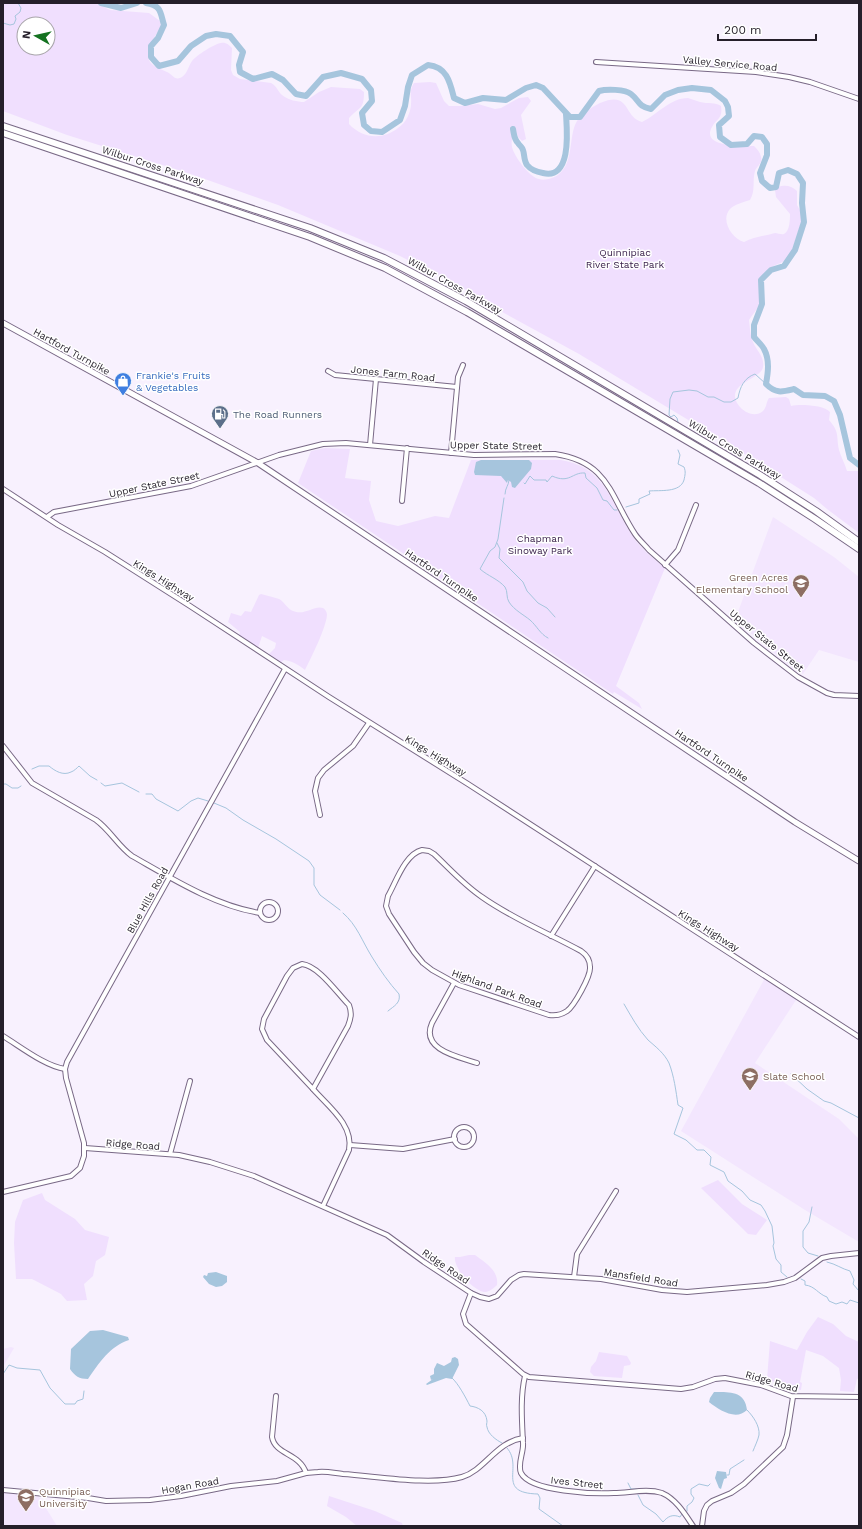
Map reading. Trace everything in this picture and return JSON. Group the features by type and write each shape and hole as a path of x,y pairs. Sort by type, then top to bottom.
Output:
{"highway":[{"name":"Wilbur Cross Parkway","path":"3,126 310,228 384,258 466,301 753,471 816,511 859,542"},
{"name":"Wilbur Cross Parkway","path":"3,133 310,237 385,268 467,312 752,479 816,519 859,549"}],"main road":[{"name":"Hartford Turnpike","path":"3,323 258,463 796,822 859,861"}],"street":[{"name":"Valley Service Road","path":"596,62 756,72 805,81 834,89 859,99"},
{"path":"451,453 457,387 463,365"},
{"name":"Jones Farm Road","path":"328,371 335,375 457,387"},
{"path":"370,445 376,379"},
{"name":"Upper State Street","path":"47,517 54,512 185,488 279,455 312,446 333,443 408,448 474,455 555,454 566,456 593,469 605,480 636,534 650,550 665,565 768,654 798,677 827,693 834,695 859,696"},
{"path":"402,501 408,448"},
{"name":"Kings Highway","path":"3,489 190,606 285,669 468,784 509,812 859,1037"},
{"path":"665,565 678,550 696,505"},
{"name":"Blue Hills Road","path":"65,1069 69,1058 285,669"},
{"path":"320,815 315,791 318,778 324,770 353,746 369,723"},
{"path":"3,746 32,783 96,820 127,852 200,894 249,912 260,913 266,920 272,920 277,917 279,911 274,903 268,902 261,907 260,913"},
{"name":"Highland Park Road","path":"425,850 432,852 463,882 489,902 507,914 551,936 581,951 588,957 590,962 590,970 588,975 573,1004 565,1012 557,1015 549,1015 454,983 434,972 420,960 407,943 387,911 386,902 408,860 417,852 425,850"},
{"path":"551,936 595,866"},
{"path":"313,1089 351,1020 351,1012 349,1005 316,970 308,965 302,964 293,968 287,976 264,1019 262,1030 267,1040 344,1123 348,1132 350,1146 323,1206"},
{"path":"454,983 432,1023 430,1037 438,1048 476,1063"},
{"path":"3,1036 56,1067 65,1069 85,1148 81,1165 77,1172 72,1175 3,1192"},
{"path":"170,1154 190,1081"},
{"path":"463,1128 469,1129 474,1136 472,1144 464,1147 458,1145 455,1139 457,1131 463,1128"},
{"path":"350,1146 403,1149 455,1139"},
{"name":"Ridge Road","path":"85,1148 170,1154 193,1158 245,1172 387,1235 471,1293 463,1314 466,1324 525,1376 544,1379 681,1389 693,1387 715,1379 729,1378 761,1385 794,1397 859,1397"},
{"path":"574,1277 577,1254 616,1191"},
{"name":"Mansfield Road","path":"471,1293 480,1298 492,1298 500,1293 514,1278 524,1274 622,1282 665,1290 687,1292 779,1282 796,1278 822,1258 859,1253"},
{"name":"Ives Street","path":"525,1376 522,1418 523,1438 521,1470 523,1475 531,1481 549,1488 608,1493 644,1491 659,1492 677,1504 693,1526"},
{"path":"276,1396 272,1440 277,1448 297,1459 302,1464 306,1473"},
{"path":"702,1526 704,1511 707,1504 737,1489 783,1448 794,1397"},
{"name":"Hogan Road","path":"3,1490 106,1501 150,1500 181,1496 231,1486 277,1481 306,1473 330,1472 429,1480 461,1477 469,1474 501,1447 523,1438"}],"shaded area":[{"name":"Green Acres Elementary School","path":"773,517 834,557 859,577 859,662 819,650 803,674 786,663 735,620"},
{"name":"Slate School","path":"766,976 798,997 755,1063 839,1119 859,1139 859,1242 805,1210 681,1131"},
{"path":"11,1347 14,1348 3,1367 3,1349"},
{"name":"Quinnipiac University","path":"3,1493 39,1497 57,1526 3,1526"}],"green space":[{"name":"Quinnipiac River State Park","path":"3,3 96,3 110,10 149,13 160,21 161,26 148,51 149,61 153,65 176,78 180,78 184,75 192,61 206,50 214,45 223,43 232,48 231,70 233,75 240,79 271,83 284,97 304,102 319,92 331,87 360,89 364,92 363,102 361,107 349,118 349,124 360,133 367,135 386,135 398,128 403,123 408,117 410,111 411,91 414,83 436,83 444,101 449,106 478,104 495,109 501,108 519,98 528,97 531,101 521,115 526,139 522,141 515,132 512,139 512,147 519,161 531,174 541,180 555,177 567,164 575,125 579,118 600,103 610,100 622,102 636,119 642,122 669,104 681,99 688,98 721,106 721,114 712,127 710,134 712,139 717,142 733,146 754,146 761,155 761,163 755,171 753,193 750,200 734,206 727,213 727,223 732,233 735,237 744,242 775,233 784,234 786,232 789,225 790,214 776,197 775,190 777,187 788,186 797,191 797,205 803,216 790,257 766,272 762,281 761,300 757,309 749,320 752,339 762,357 763,367 759,373 739,387 736,391 736,401 743,410 753,414 758,414 763,411 769,398 786,397 789,399 791,406 817,406 830,412 829,420 836,431 839,450 847,471 859,471 859,533 814,498 743,453 579,354 504,313 478,296 400,256 278,205 188,173 67,135 3,111"},
{"name":"Chapman Sinoway Park","path":"325,448 350,449 345,478 371,481 369,500 376,521 398,526 435,516 449,518 471,460 561,460 577,464 589,471 599,480 607,491 636,541 646,552 665,568 616,686 639,703 642,709 614,692 613,694 298,483 311,451"},
{"path":"261,594 279,599 291,610 297,612 320,607 326,611 327,615 324,627 305,670 290,661 284,660 280,663 268,655 275,648 276,643 262,636 258,648 239,636 240,632 228,622 231,613 241,616 245,611 251,612 259,595"},
{"path":"718,1180 742,1204 767,1220 756,1235 748,1234 701,1188"},
{"path":"42,1193 45,1200 75,1219 85,1230 109,1237 105,1255 96,1261 93,1276 84,1284 87,1300 67,1301 61,1294 32,1279 16,1279 14,1243 15,1222 23,1200"},
{"path":"475,1255 494,1271 497,1285 492,1289 486,1292 481,1291 471,1284 461,1273 455,1262 455,1257"},
{"path":"818,1317 833,1324 846,1336 859,1342 859,1378 857,1379 854,1392 840,1391 841,1380 839,1368 823,1356 806,1350 800,1382 802,1383 801,1390 767,1379 770,1341 797,1350 807,1332"},
{"path":"599,1352 627,1356 631,1363 630,1365 624,1366 622,1378 594,1376 590,1372"},
{"path":"329,1496 375,1511 402,1523 403,1526 357,1526 346,1517 327,1506"}],"water":[{"path":"481,460 529,460 532,463 531,469 515,488 512,487 511,482 508,480 507,483 501,476 475,475 474,472 476,462"},
{"path":"216,1272 227,1276 227,1282 222,1286 216,1287 209,1284 203,1277 204,1275 207,1276 208,1273"},
{"path":"103,1330 128,1337 129,1340 116,1346 101,1361 88,1379 78,1377 70,1369 71,1349 90,1331"},
{"path":"455,1357 458,1359 459,1365 452,1379 446,1378 427,1385 426,1384 433,1379 431,1380 430,1376 434,1374 434,1369 437,1363 444,1366 451,1362 452,1358"},
{"path":"714,1392 726,1392 740,1396 746,1404 747,1410 738,1415 723,1411 709,1402"},
{"path":"717,1471 726,1472 727,1478 724,1479 721,1489 719,1488 715,1478"}],"waterway":[{"path":"3,23 10,25 14,24 16,19 15,16 20,12 21,8 18,3"},
{"path":"101,3 121,8 137,3"},
{"path":"146,3 151,4 160,10 164,25 158,38 151,46 151,57 159,66 178,61 191,46 206,36 216,34 230,36 243,52 239,65 240,72 253,79 272,74 283,80 296,94 306,96 323,77 341,73 362,79 371,90 372,101 362,113 364,125 371,131 382,132 400,120 405,106 408,87 412,75 428,65 434,66 444,72 451,86 454,98 465,103 483,98 506,100 526,88 536,85 543,88 570,117 580,117 599,91 602,90 628,92 641,105 651,109 665,95 678,90 692,88 711,90 725,101 728,107 729,116 719,125 720,137 731,145 747,144 754,136 762,137 767,144 767,155 760,173 762,181 770,188 776,187 779,173 788,170 797,174 803,183 802,203 804,222 795,250 784,266 771,270 761,280 762,304 754,325 754,337 766,353 768,362 766,384 776,391 794,389 803,395 825,396 834,401 840,415 850,458 859,465"},
{"path":"513,129 514,136 522,147 527,165 536,171 552,173 559,169 566,152 566,114"},
{"path":"678,422 674,415 671,417 669,415 670,399 673,392 689,390 697,391 708,397 714,397 724,402 731,402 738,398 743,383 751,376 755,374 766,384"},
{"path":"626,507 639,503 639,499 650,494 649,491 674,489 682,484 685,470 684,467 678,464 680,455 678,450"},
{"path":"524,483 525,484 530,476 534,480 546,480 547,482 552,476 563,479 585,473 586,478 597,488 603,500 607,501 614,510 617,510"},
{"path":"505,494 509,480"},
{"path":"504,498 498,539 495,547 490,551 480,569 505,587 508,600 511,605 530,620 548,638"},
{"path":"497,543 500,549 499,558 523,582 527,591 538,603 547,608 555,617"},
{"path":"32,769 39,766 49,766 56,771 68,773 72,772 79,766 97,780"},
{"path":"101,783 105,786 122,783 139,792"},
{"path":"3,784 6,784 12,788 18,788 21,786"},
{"path":"146,794 152,794 156,799 178,811 191,801 198,798 208,801"},
{"path":"214,803 226,808 309,861 314,868 314,885 320,895 340,910"},
{"path":"343,913 356,928 378,967 399,994 398,1002 388,1011"},
{"path":"624,1004 641,1031 662,1053 669,1063 674,1078 678,1105 683,1108 674,1134 686,1140 697,1150 704,1150 711,1157 710,1165 724,1172 728,1181 742,1191 750,1200 761,1205 772,1226 773,1246 776,1259 781,1265 781,1272 787,1277"},
{"path":"791,1074 807,1089 824,1101 831,1103 859,1118"},
{"path":"812,1207 809,1222 803,1231 803,1247 808,1253 818,1256"},
{"path":"827,1262 850,1271 854,1280 853,1284 859,1291"},
{"path":"801,1279 805,1281 805,1285 814,1288 827,1297 829,1301 836,1304 842,1302 847,1304 850,1300 859,1303"},
{"path":"3,1374 9,1365 17,1368 40,1370 50,1388 65,1404 75,1404 77,1401 83,1399 84,1391"},
{"path":"452,1378 470,1406 476,1407 483,1412 487,1421 489,1432 502,1443"},
{"path":"747,1410 756,1421 759,1432 753,1451"},
{"path":"507,1448 513,1463 513,1478 517,1489 525,1493 538,1494 540,1498 539,1509 563,1526"},
{"path":"727,1475 729,1475 730,1469 744,1460"},
{"path":"628,1483 631,1489 637,1489"},
{"path":"687,1511 687,1506 694,1498 691,1494 691,1489 699,1484 708,1486 710,1484"},
{"path":"638,1495 643,1505 656,1514 663,1522 671,1516 680,1517 682,1514"}],"place":[{"name":"Frankie's Fruits & Vegetables","path":"123,396"},
{"name":"The Road Runners","path":"220,429"},
{"name":"Green Acres Elementary School","path":"801,598"},
{"name":"Slate School","path":"750,1091"},
{"name":"Quinnipiac University","path":"26,1512"}]}
